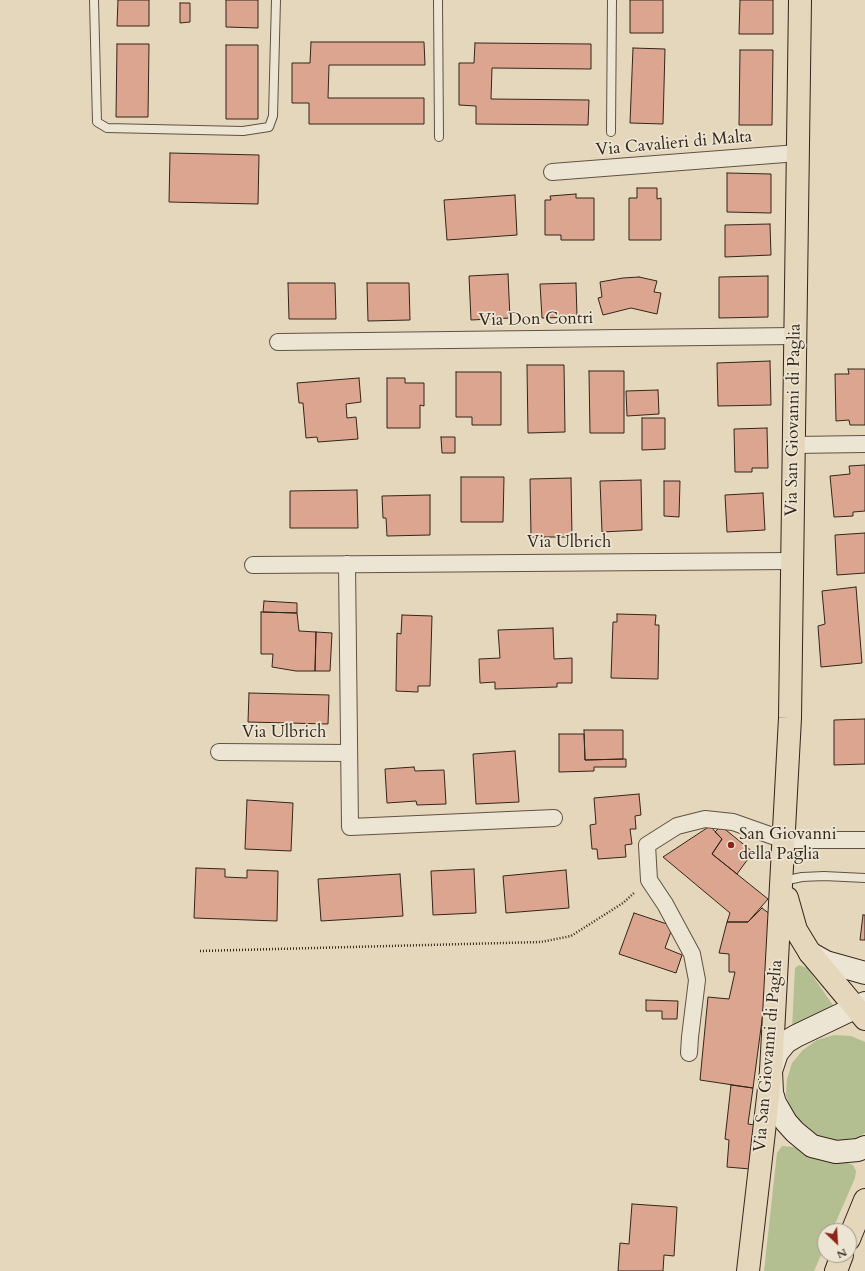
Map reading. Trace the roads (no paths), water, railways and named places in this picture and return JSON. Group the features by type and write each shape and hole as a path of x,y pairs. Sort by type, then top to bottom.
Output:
{"main road":[{"name":"Via San Giovanni di Paglia","path":"748,1271 771,1072 790,718 800,0"},
{"path":"782,882 796,930 810,953 862,1010"},
{"path":"855,1223 864,1202"}],"street":[{"name":"Via Cavalieri di Malta","path":"552,172 798,153"},
{"name":"Via Don Contri","path":"278,342 795,336"},
{"path":"793,445 865,444"},
{"name":"Via Ulbrich","path":"253,565 792,561"},
{"name":"Via Ulbrich","path":"347,564 350,827 554,818"},
{"name":"Via Ulbrich","path":"218,752 349,753"},
{"path":"689,1053 697,980 692,954 666,904 649,880 648,845 677,826 705,819 733,822 784,840 865,840"},
{"path":"810,953 826,962 865,973"},
{"path":"862,1010 786,1042 777,1053 771,1072 772,1093 786,1122 795,1132 812,1146 836,1152 865,1147"},
{"path":"864,1202 865,1230"}],"lane":[{"path":"94,0 97,122 107,128 243,131 269,127 274,116 276,0"},
{"path":"438,0 439,137"},
{"path":"612,0 612,132"},
{"path":"782,882 802,877 824,876 865,878"}],"place":[{"name":"San Giovanni della Paglia","path":"731,845"}]}
